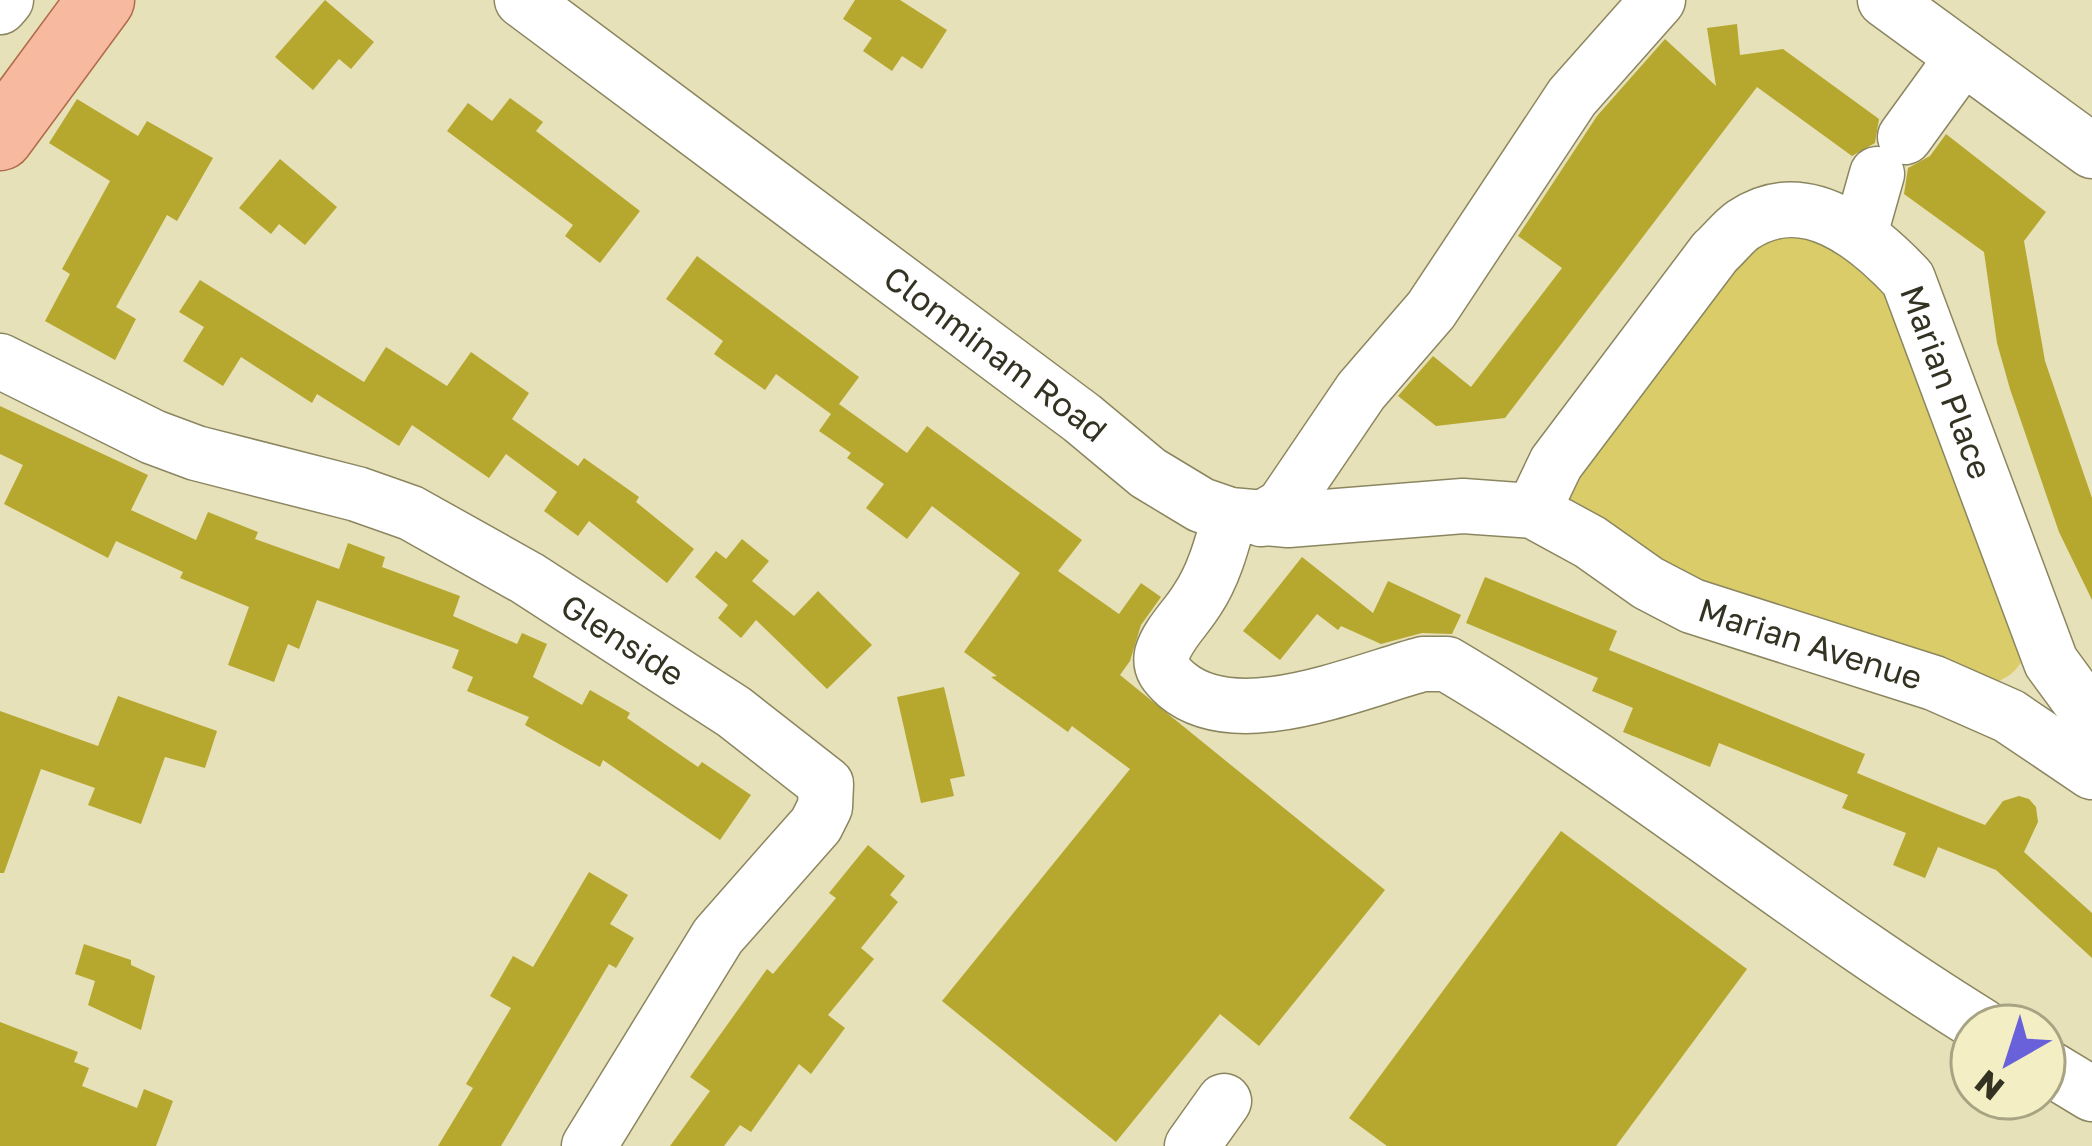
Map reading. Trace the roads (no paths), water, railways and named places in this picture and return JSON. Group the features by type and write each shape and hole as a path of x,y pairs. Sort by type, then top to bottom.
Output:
{"main road":[{"path":"0,137 101,0"}],"street":[{"path":"0,7 6,0"},
{"name":"Clonminam Road","path":"522,0 1082,418 1148,473 1201,505 1246,517 1463,506 1534,511"},
{"path":"1658,0 1572,97 1431,310 1361,391 1283,506 1246,517 1217,560 1200,597 1169,639 1160,659 1164,673 1203,702 1231,708 1276,704 1424,664 1448,664 1599,762 1876,960 1948,1005"},
{"path":"1885,0 2092,152"},
{"path":"1860,235 1891,156 1964,57"},
{"name":"Marian Place","path":"1534,511 1556,463 1715,252 1742,226 1774,211 1811,211 1844,224 1878,247 1908,279 2050,662 2092,718"},
{"name":"Glenside","path":"0,361 196,453 357,494 411,513 527,578 734,712 826,784 825,807 816,825 718,936 589,1146"},
{"name":"Marian Avenue","path":"1534,511 1692,606 1934,683 2009,716 2092,772"},
{"path":"2009,716 2050,662"},
{"path":"1192,1146 1224,1101"}]}
